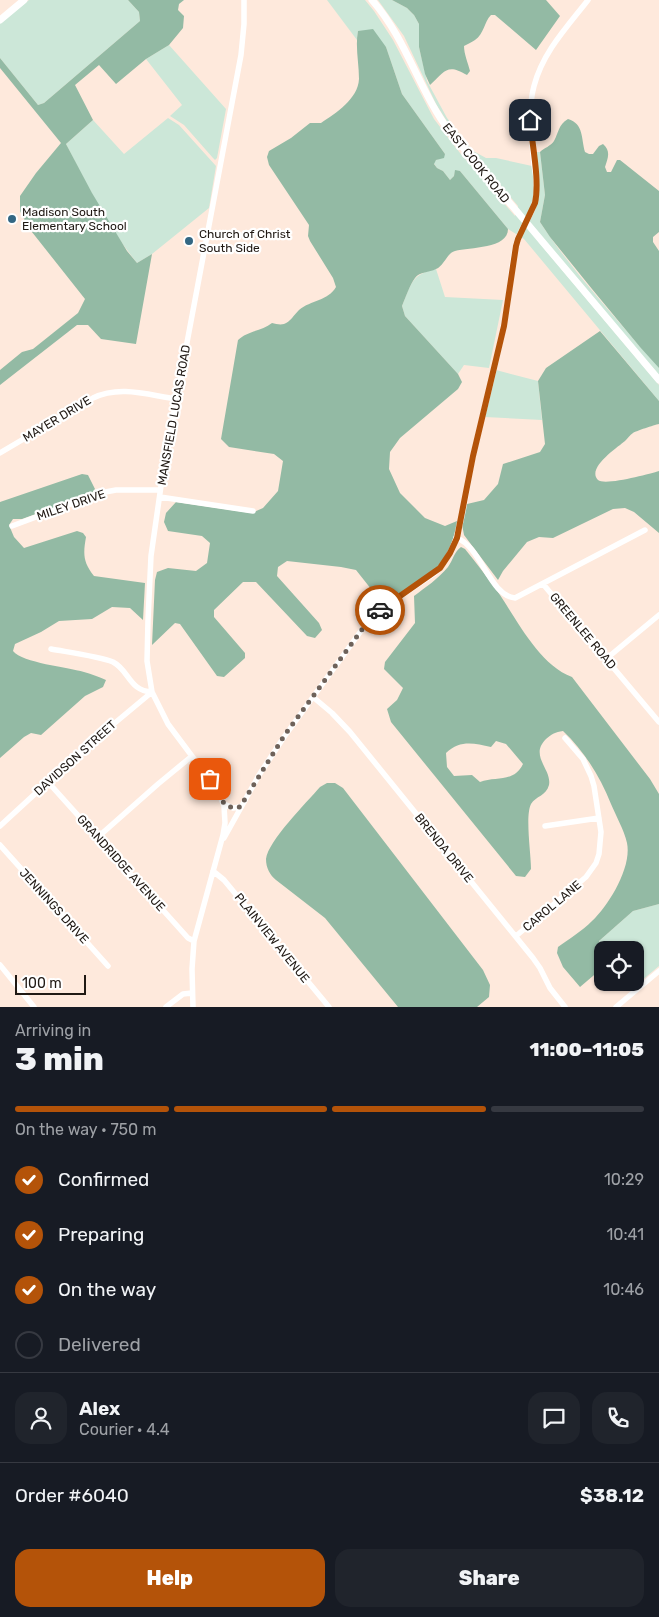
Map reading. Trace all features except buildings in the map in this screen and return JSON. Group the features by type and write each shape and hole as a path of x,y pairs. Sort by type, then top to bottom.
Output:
{"main road":[{"path":"0,20 24,0"},
{"name":"EAST COOK ROAD","path":"372,0 400,39 443,123 659,380"}],"street":[{"name":"MANSFIELD LUCAS ROAD","path":"221,844 224,828 224,804 218,791 168,724 152,692 147,661 148,620 151,556 160,494 176,399 241,55 244,0"},
{"path":"193,1007 192,969 194,942 221,844 240,807 272,754 371,618 440,568 457,538 473,456 504,326 516,246 536,197 530,120 534,85 551,48 588,0"},
{"name":"MAYER DRIVE","path":"0,453 106,392 125,391 176,399"},
{"name":"MILEY DRIVE","path":"12,526 100,493 116,490 160,494 253,511"},
{"path":"543,584 645,530"},
{"name":"GREENLEE ROAD","path":"457,538 466,542 496,584 512,598 543,584 659,722"},
{"path":"606,659 659,615"},
{"path":"51,649 113,663 134,686 145,692 152,692"},
{"name":"DAVIDSON STREET","path":"0,826 86,747 152,692"},
{"name":"BRENDA DRIVE","path":"313,697 350,732 516,936 536,962 550,988 565,1007"},
{"name":"CAROL LANE","path":"516,936 580,883 591,870 602,839 594,786 587,767 565,738"},
{"path":"98,837 192,756"},
{"name":"GRANDRIDGE AVENUE","path":"48,782 188,938 194,942"},
{"path":"224,804 233,808 240,807"},
{"path":"545,826 599,818"},
{"name":"JENNINGS DRIVE","path":"0,845 108,966"},
{"name":"PLAINVIEW AVENUE","path":"213,871 224,880 328,1007"},
{"path":"1,969 34,1007"},
{"path":"616,1007 656,974 659,982"},
{"path":"166,1007 183,994 192,993"}],"green space":[{"path":"29,0 128,0 139,12 140,21 44,103 38,105 0,58 0,23"},
{"path":"128,0 184,0 179,4 178,10 184,16 183,28 169,45 146,59 116,84 99,65 75,85 93,120 66,144 92,193 127,251 137,263 152,254 136,344 101,339 88,325 77,325 0,385 0,370 22,352 33,349 78,313 85,299 28,227 20,211 20,196 61,143 0,68 0,58 38,105 44,103 140,21 139,12"},
{"path":"327,0 365,0 393,40 434,119 460,153 515,216 518,206 448,123 436,104 404,36 378,0 392,0 407,8 414,15 419,24 419,47 427,81 447,118 475,152 486,158 496,158 532,166 537,165 536,152 540,152 545,195 540,222 586,284 638,345 658,365 659,375 536,239 659,385 659,401 524,239 508,229 460,171 455,172 450,180 443,171 437,168 433,162 445,154 402,94 386,47 358,31 357,40"},
{"path":"392,0 546,0 560,16 536,50 495,15 491,15 478,37 464,46 470,71 467,75 450,69 430,85 425,74 419,47 419,24 407,8"},
{"path":"373,29 386,47 402,94 445,154 444,158 436,160 434,164 450,180 454,176 455,170 460,171 508,229 506,236 495,244 452,252 439,267 417,276 411,284 402,306 405,316 458,374 462,382 458,389 400,438 390,452 389,469 400,493 425,518 445,526 457,521 454,534 447,555 436,569 386,601 379,599 356,570 287,561 278,567 277,576 319,623 322,630 315,638 307,636 256,582 243,582 214,610 214,617 245,653 245,658 224,677 217,676 180,624 175,623 152,645 157,572 168,568 196,571 207,563 210,543 202,536 168,531 164,522 166,513 176,502 251,513 263,508 278,491 283,461 274,454 229,447 221,439 238,340 272,323 286,323 299,310 329,295 336,287 333,278 310,241 308,236 309,225 269,165 267,157 269,151 291,138 310,123 321,123 339,110 355,93 359,79 358,31"},
{"path":"169,45 226,109 217,158 215,160 184,125 170,116 182,105 146,59"},
{"path":"168,118 179,125 216,166 209,208 152,254 137,263 107,220 66,144 93,120 124,154"},
{"path":"568,119 577,124 585,152 593,154 599,146 603,144 606,147 608,155 605,167 607,172 611,172 617,160 620,160 659,191 659,232 653,237 653,242 659,251 659,368 592,289 540,222 545,195 540,152 553,143 560,126"},
{"path":"436,269 445,297 503,300 489,368 464,365 458,374 405,316 402,306 410,286 421,274"},
{"path":"600,331 659,401 659,424 632,434 604,458 599,464 595,475 598,480 609,482 659,471 659,533 634,512 625,508 613,509 553,538 539,537 527,542 498,580 464,535 461,519 467,504 484,500 498,484 503,464 540,452 545,444 538,381 546,368"},
{"path":"496,370 538,381 542,420 485,417"},
{"path":"82,474 88,475 95,489 91,494 22,519 13,519 9,525 14,537 24,548 77,531 83,533 86,537 84,553 86,562 94,576 145,583 143,620 130,608 112,607 92,619 59,621 15,644 13,651 26,659 84,672 106,680 103,687 85,696 41,735 31,733 0,758 0,502"},
{"path":"461,547 465,549 500,595 531,642 550,663 572,677 650,779 659,794 659,904 633,911 599,941 594,941 594,975 580,987 563,967 557,953 558,947 580,932 599,914 618,885 628,853 627,843 620,823 591,764 563,731 552,735 541,745 540,757 549,779 549,785 546,791 533,801 529,810 528,826 531,869 525,877 516,876 391,722 387,709 397,700 403,688 384,669 385,662 415,623 414,596 432,583 448,567","holes":["496,741 506,744 523,764 515,774 480,782 472,775 454,776 447,767 446,753 462,744 491,747"]},
{"path":"327,783 335,783 343,788 483,970 490,985 489,997 477,1007 398,1007 325,918 270,874 266,859 273,842 306,802 320,787"},
{"path":"659,904 659,966 644,979 644,941 599,941 633,911"}],"way so far":[{"path":"210,779 224,804 233,808 240,807 284,736 366,624 380,610"}],"place":[{"name":"Madison South Elementary School","path":"12,219"},
{"name":"Church of Christ South Side","path":"189,241"}],"route":[{"path":"380,610 430,577 440,568 457,538 473,456 504,326 516,246 535,203 536,182 530,120"}]}
